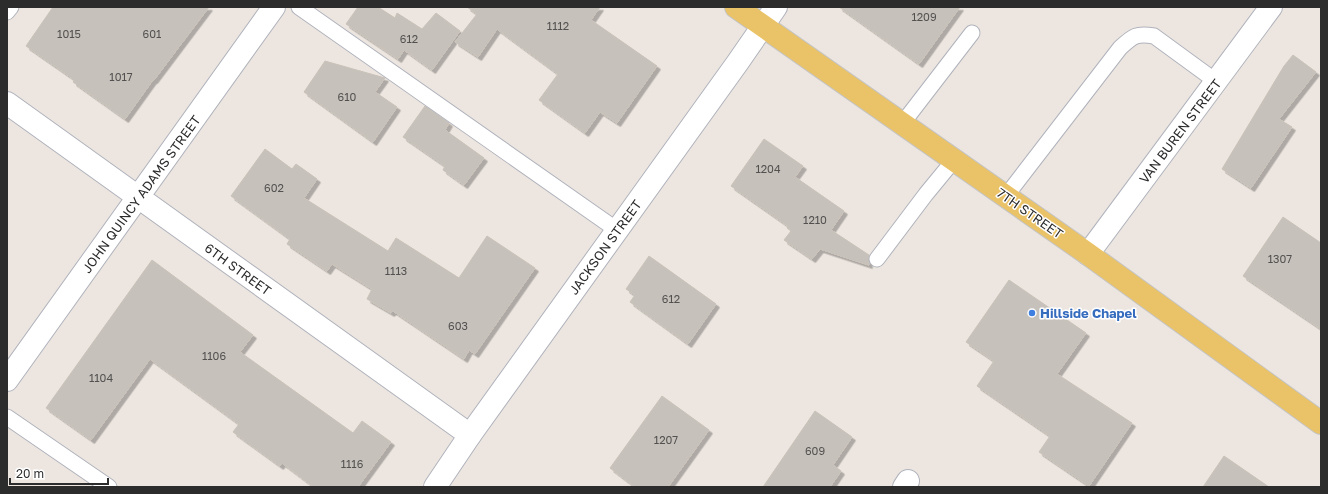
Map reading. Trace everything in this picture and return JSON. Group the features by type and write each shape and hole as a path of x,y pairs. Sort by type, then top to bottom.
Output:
{"main road":[{"name":"7TH STREET","path":"736,7 1088,254 1321,423"}],"street":[{"name":"JOHN QUINCY ADAMS STREET","path":"7,380 274,7"},
{"name":"JACKSON STREET","path":"435,487 470,435 776,7"},
{"name":"VAN BUREN STREET","path":"1088,254 1217,82 1271,7"},
{"name":"6TH STREET","path":"7,103 470,435"}],"lane":[{"path":"7,12 11,7"},
{"path":"299,7 617,230"},
{"path":"902,124 972,32"},
{"path":"1006,196 1120,48 1132,37 1144,34 1154,36 1217,82"},
{"path":"876,259 954,160"},
{"path":"7,416 109,487"}],"building":[{"path":"53,7 209,7 125,119 73,82 75,80 26,46"},
{"path":"358,7 378,7 395,18 397,13 422,29 436,13 460,31 432,70 404,50 398,59 346,24"},
{"path":"467,7 600,7 591,20 657,66 617,123 600,112 585,133 539,100 558,74 497,29 478,57 455,42 477,14"},
{"path":"839,7 960,7 919,64"},
{"path":"1293,55 1316,72 1279,119 1292,127 1251,188 1222,169 1284,66"},
{"path":"325,61 385,78 375,92 397,107 373,142 304,92"},
{"path":"425,106 449,123 445,130 484,158 464,185 443,170 445,166 403,137"},
{"path":"764,139 803,166 795,177 844,211 831,230 869,255 869,265 820,249 812,259 784,240 791,231 787,228 788,226 731,186"},
{"path":"265,149 292,169 296,164 317,179 304,198 388,251 396,238 459,278 487,236 535,268 475,354 469,350 464,359 393,311 391,313 367,299 372,289 332,264 327,271 287,244 290,239 231,196"},
{"path":"1283,217 1321,243 1321,329 1243,276"},
{"path":"649,256 716,304 688,344 630,302 635,295 626,289"},
{"path":"152,260 253,335 240,352 353,433 362,421 391,442 358,487 314,487 282,463 280,466 233,432 239,424 150,359 91,440 46,408"},
{"path":"1009,280 1086,333 1057,374 1132,423 1089,486 1039,452 1050,436 977,386 994,361 966,342"},
{"path":"662,396 709,430 668,487 635,487 610,468"},
{"path":"815,411 852,437 833,465 841,471 830,487 763,487"},
{"path":"1224,456 1269,487 1203,487"}],"place":[{"name":"Hillside Chapel","path":"1032,313"}]}
